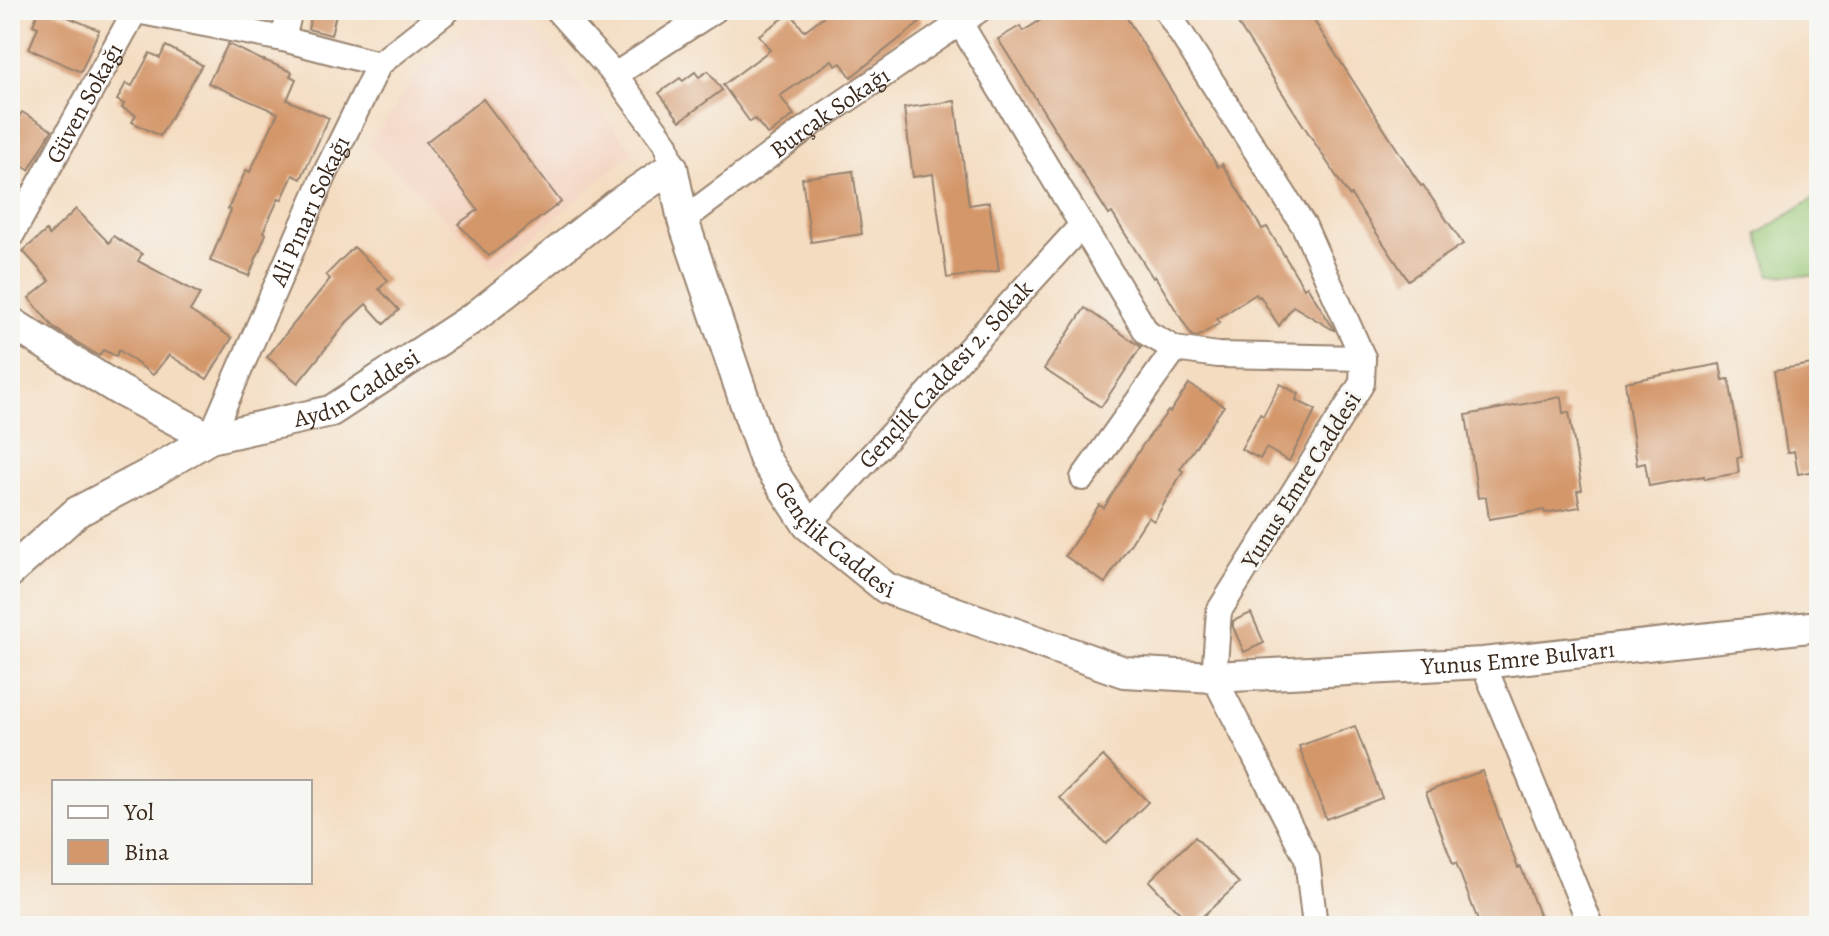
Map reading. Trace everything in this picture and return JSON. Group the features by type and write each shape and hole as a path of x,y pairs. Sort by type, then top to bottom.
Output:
{"street":[{"path":"283,39 290,10"},
{"name":"Ali Pınarı Sokağı","path":"210,438 324,176 379,64 448,10"},
{"path":"557,10 615,75 666,144 672,167"},
{"path":"615,75 715,10"},
{"name":"Yunus Emre Caddesi","path":"1166,10 1304,226 1363,358 1362,383 1219,611 1214,677"},
{"path":"133,11 283,39 379,64"},
{"name":"Güven Sokağı","path":"10,238 133,11"},
{"path":"969,16 1082,225 1147,333 1175,349 1218,355 1363,358"},
{"name":"Burçak Sokağı","path":"683,220 813,123 969,16"},
{"name":"Gençlik Caddesi","path":"672,167 683,220 764,458 808,525 886,588 1124,672 1214,677"},
{"name":"Aydın Caddesi","path":"10,572 77,512 210,438 331,411 476,316 615,206 672,167"},
{"name":"Gençlik Caddesi 2. Sokak","path":"808,525 1082,225"},
{"path":"10,322 119,390 210,438"},
{"path":"1083,478 1175,349"},
{"name":"Yunus Emre Bulvarı","path":"1214,677 1483,663 1819,626"},
{"path":"1483,663 1591,926"},
{"path":"1214,677 1307,859 1315,926"}],"shaded area":[{"path":"511,17 537,31 633,152 495,268 369,145 417,75 456,36 484,19"}],"green space":[{"path":"1819,195 1819,276 1770,275 1758,234"}],"building":[{"path":"39,10 51,10 99,30 81,72 29,49 38,27 33,25"},
{"path":"313,10 337,10 331,35 308,29"},
{"path":"832,10 913,10 922,21 851,77 841,63 836,66 832,60 780,96 794,115 768,135 755,119 750,122 723,85 770,50 759,35 791,13 804,31"},
{"path":"1057,10 1122,10 1218,167 1222,164 1262,229 1267,227 1304,288 1307,286 1335,331 1293,306 1279,326 1256,294 1217,319 1220,323 1197,337 1192,336 1112,213 1109,215 998,39 1020,26 1023,31"},
{"path":"1229,10 1307,10 1421,186 1463,244 1408,280 1349,196"},
{"path":"228,44 292,72 290,76 296,79 287,100 329,118 301,179 293,175 282,199 279,198 263,232 266,234 249,276 210,261 231,210 228,209 246,170 250,172 278,113 208,83"},
{"path":"166,46 202,65 160,136 132,122 136,115 122,108 124,104 117,100 126,83 132,86 150,53 160,58"},
{"path":"708,71 722,90 680,121 659,93 680,78 683,81 695,72 699,77"},
{"path":"483,99 561,202 489,256 458,224 478,210 426,142"},
{"path":"955,101 969,205 989,202 999,271 947,278 933,174 913,177 904,108"},
{"path":"22,112 52,130 29,170 10,159 10,132"},
{"path":"853,171 862,234 811,242 802,178"},
{"path":"76,209 109,243 113,236 142,254 138,261 200,294 190,311 232,338 207,379 169,355 153,375 119,350 116,356 103,350 99,356 54,328 29,298 50,281 23,251 46,231 49,235"},
{"path":"354,247 388,280 379,289 399,310 384,324 366,304 347,322 298,383 267,357 330,279 326,275"},
{"path":"1085,308 1141,347 1101,407 1044,369"},
{"path":"1720,364 1723,380 1729,379 1742,457 1737,458 1739,473 1649,486 1645,463 1637,465 1625,382"},
{"path":"1813,364 1815,375 1819,374 1819,470 1798,474 1794,451 1787,453 1775,370"},
{"path":"1189,384 1224,406 1180,469 1183,471 1154,521 1148,517 1105,583 1065,556 1099,505 1104,508 1142,446"},
{"path":"1280,384 1299,394 1296,400 1316,410 1289,461 1266,448 1260,459 1241,449"},
{"path":"1561,397 1563,413 1569,412 1582,490 1577,491 1580,507 1489,519 1486,497 1478,498 1466,415"},
{"path":"1251,613 1264,643 1244,652 1233,621"},
{"path":"1355,726 1382,798 1326,819 1299,746"},
{"path":"1103,756 1148,802 1106,844 1060,798"},
{"path":"1482,771 1543,926 1480,926 1456,863 1453,864 1426,792"},
{"path":"1195,837 1239,883 1192,926 1149,881"}]}
